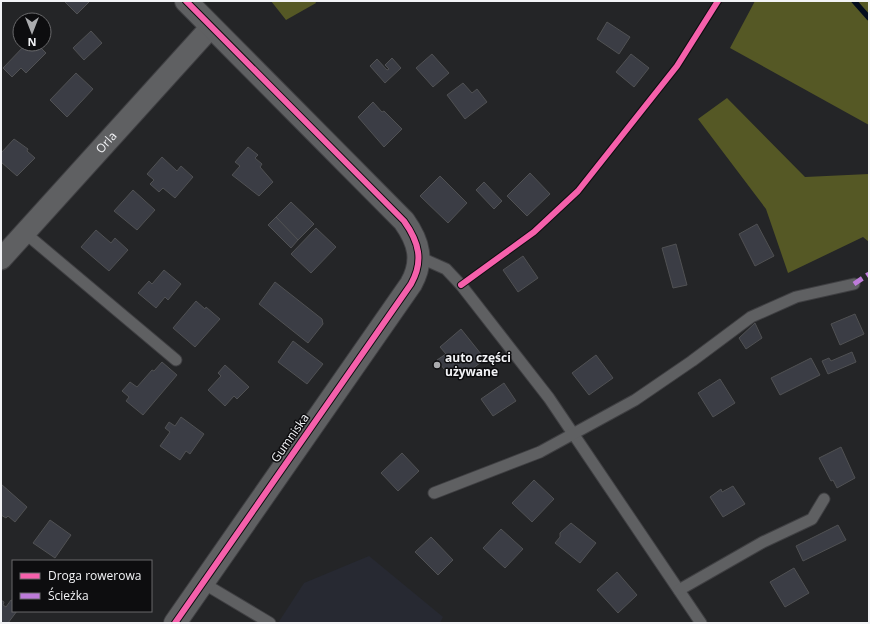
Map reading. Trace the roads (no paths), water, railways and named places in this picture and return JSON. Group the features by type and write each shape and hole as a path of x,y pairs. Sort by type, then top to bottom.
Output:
{"street":[{"path":"186,1 404,221 416,242 419,260"},
{"name":"Orla","path":"1,259 211,27"},
{"name":"Gumniska","path":"175,623 410,284 417,271 419,260"}],"lane":[{"path":"25,233 176,360"},
{"path":"419,260 446,269 461,285 548,398 701,623"},
{"path":"434,493 540,452 635,400 692,361 751,317 796,297 854,284"},
{"path":"679,590 763,542 812,519 824,499"},
{"path":"203,582 270,623"}],"waterway":[{"path":"854,1 869,18"}],"place":[{"name":"auto części używane","path":"437,365"}]}
